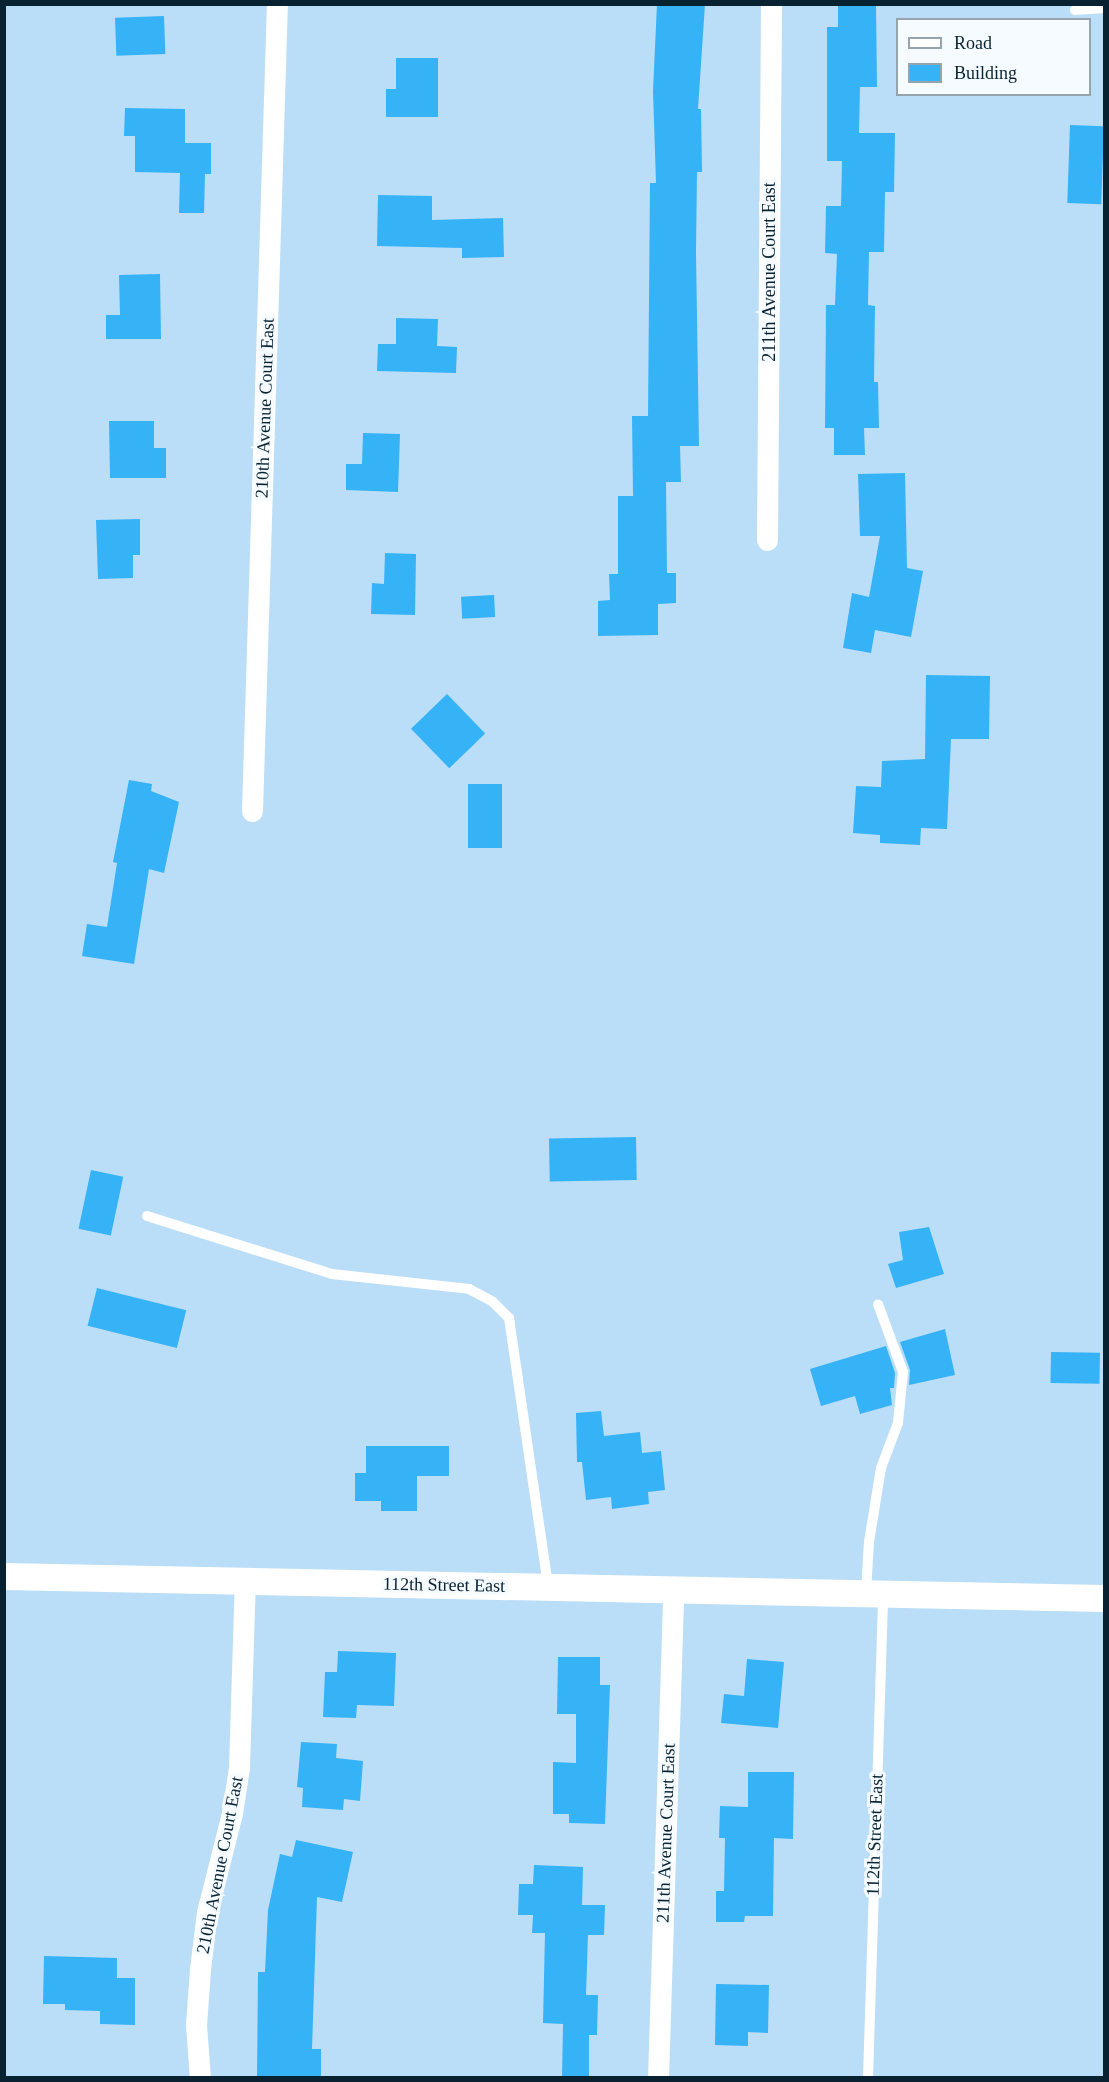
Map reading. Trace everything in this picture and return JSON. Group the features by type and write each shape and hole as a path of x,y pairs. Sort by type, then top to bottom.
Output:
{"street":[{"name":"210th Avenue Court East","path":"252,811 277,4"},
{"name":"211th Avenue Court East","path":"767,540 771,4"},
{"name":"112th Street East","path":"4,1576 1104,1598"},
{"name":"210th Avenue Court East","path":"200,2078 196,2025 207,1912 232,1813 240,1757 245,1581"},
{"name":"211th Avenue Court East","path":"658,2078 673,1589"}],"lane":[{"path":"1075,10 1104,8"},
{"path":"147,1216 332,1274 469,1288 493,1302 509,1318 548,1587"},
{"path":"875,1593 869,1542 881,1468 898,1423 903,1372 878,1304"},
{"name":"112th Street East","path":"868,2078 875,1593"}],"building":[{"path":"657,4 705,4 698,109 701,109 702,172 697,172 699,446 680,446 681,482 666,482 667,573 676,573 676,603 658,604 658,635 598,636 598,601 610,600 609,574 618,574 618,496 633,496 632,416 648,416 650,183 656,183 653,91"},
{"path":"838,4 876,4 877,87 860,87 859,133 895,133 894,192 885,192 884,252 869,252 868,305 875,306 874,382 878,382 879,428 864,428 865,455 834,455 834,428 825,428 826,305 835,305 837,254 825,253 826,206 841,206 842,161 827,161 827,27 838,27"},
{"path":"164,16 165,54 116,56 115,18"},
{"path":"396,58 438,58 438,117 386,117 386,89 396,89"},
{"path":"125,108 185,109 185,143 211,143 211,174 205,174 204,213 179,213 180,173 135,172 135,136 124,136"},
{"path":"1070,125 1104,126 1101,204 1067,203"},
{"path":"378,195 432,196 432,220 503,218 504,257 462,258 462,248 377,246"},
{"path":"160,274 161,339 106,339 106,315 120,315 119,275"},
{"path":"396,318 438,319 437,346 457,347 456,373 377,371 378,344 396,344"},
{"path":"109,421 154,421 154,448 166,448 166,478 110,478"},
{"path":"363,433 400,434 398,492 346,490 346,464 362,464"},
{"path":"905,473 907,568 923,571 911,637 875,630 871,653 843,648 852,593 869,597 880,536 860,536 858,474"},
{"path":"140,519 140,555 133,555 133,578 98,579 96,520"},
{"path":"385,553 416,554 415,615 371,614 372,583 384,584"},
{"path":"494,595 495,617 462,619 461,597"},
{"path":"926,675 990,676 989,739 951,739 947,829 921,828 920,845 880,843 880,835 853,833 856,786 881,787 882,761 925,759"},
{"path":"447,694 485,734 449,768 411,729"},
{"path":"129,780 152,784 151,791 179,802 164,873 149,869 134,964 82,956 87,924 107,927 117,863 113,862"},
{"path":"468,784 502,784 502,848 468,848"},
{"path":"636,1137 637,1180 550,1182 549,1139"},
{"path":"91,1170 123,1177 111,1236 79,1229"},
{"path":"929,1227 944,1274 896,1288 888,1264 903,1260 899,1232"},
{"path":"97,1288 186,1310 177,1348 88,1326"},
{"path":"945,1329 955,1375 909,1385 910,1370 900,1342"},
{"path":"886,1346 895,1373 894,1388 890,1388 892,1405 860,1414 855,1396 821,1406 810,1369"},
{"path":"1051,1352 1100,1353 1099,1384 1050,1383"},
{"path":"601,1411 604,1436 640,1432 642,1453 661,1451 665,1490 648,1492 649,1504 612,1509 611,1497 586,1500 582,1462 577,1462 576,1413"},
{"path":"366,1446 449,1446 449,1476 417,1476 417,1511 381,1511 381,1501 355,1501 355,1473 366,1473"},
{"path":"338,1651 396,1653 394,1706 357,1705 356,1718 323,1717 325,1672 337,1672"},
{"path":"558,1657 600,1657 600,1685 610,1685 605,1824 569,1823 569,1814 553,1814 553,1762 576,1763 576,1714 557,1714"},
{"path":"747,1659 784,1662 778,1728 721,1723 724,1694 744,1696"},
{"path":"301,1742 337,1744 336,1758 363,1761 360,1801 344,1799 343,1810 302,1807 303,1788 297,1787"},
{"path":"748,1772 794,1772 793,1839 774,1838 773,1916 745,1916 744,1922 716,1922 716,1891 724,1891 725,1838 719,1838 720,1806 748,1807"},
{"path":"296,1840 353,1852 342,1902 317,1897 312,2049 321,2049 321,2078 257,2078 258,1972 265,1972 268,1910 280,1854 292,1857"},
{"path":"534,1865 583,1867 582,1905 605,1905 604,1935 588,1935 586,1995 598,1995 597,2035 589,2035 589,2078 562,2078 563,2024 543,2023 545,1933 532,1933 533,1915 518,1915 519,1884 533,1884"},
{"path":"44,1956 117,1958 117,1978 135,1978 135,2025 100,2024 100,2011 65,2010 65,2004 43,2004"},
{"path":"716,1984 769,1985 768,2033 748,2032 748,2046 715,2045"}]}
